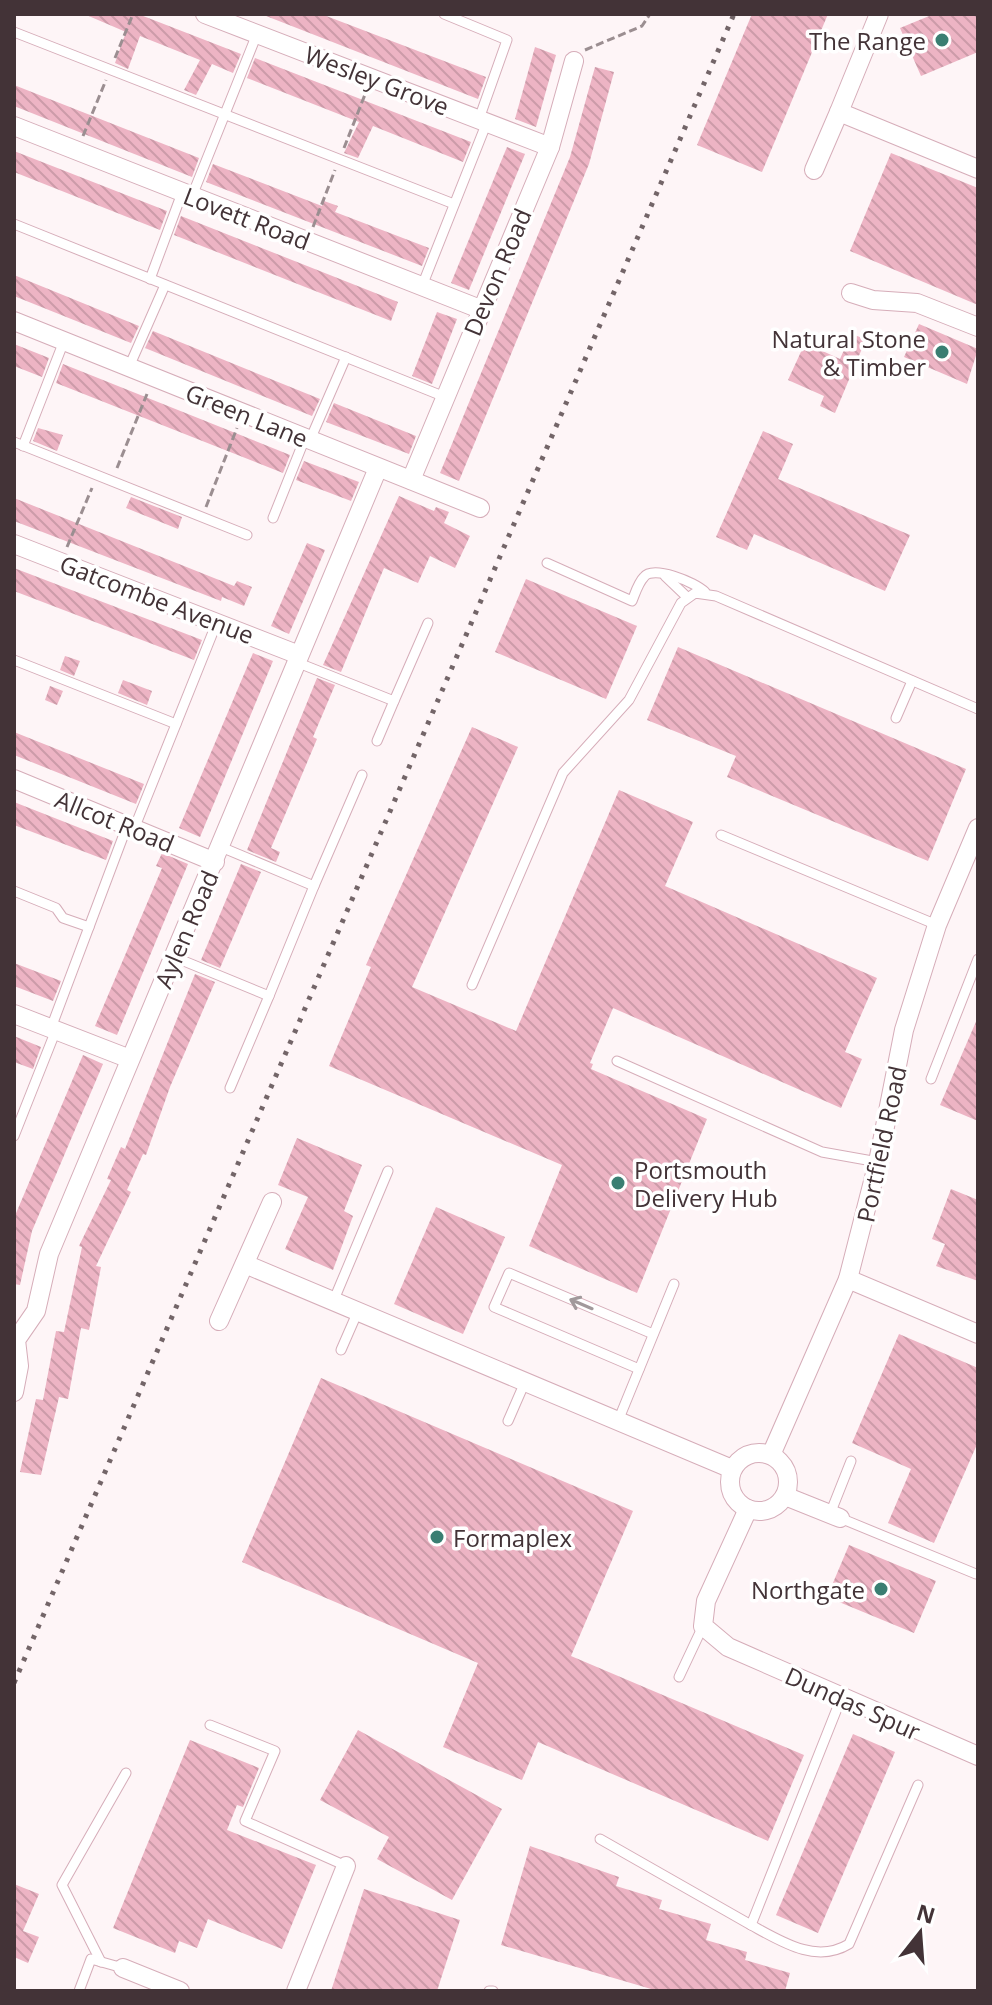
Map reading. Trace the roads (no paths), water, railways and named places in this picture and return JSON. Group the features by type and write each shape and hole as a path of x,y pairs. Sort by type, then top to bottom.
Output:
{"street":[{"name":"Wesley Grove","path":"205,14 550,147"},
{"path":"814,170 879,14"},
{"name":"Devon Road","path":"411,480 550,147 574,61"},
{"path":"839,112 978,169"},
{"name":"Lovett Road","path":"14,126 480,309"},
{"path":"851,293 873,300 917,303 978,327"},
{"name":"Green Lane","path":"14,321 480,508"},
{"name":"Aylen Road","path":"14,1392 19,1366 15,1340 36,1311 49,1254 378,468"},
{"name":"Gatcombe Avenue","path":"14,544 217,622 298,658"},
{"name":"Allcot Road","path":"14,779 130,827 218,855"},
{"name":"Portfield Road","path":"771,1455 848,1279 878,1162 904,1030 937,925 973,854 978,828"},
{"path":"14,1014 130,1059"},
{"path":"219,1321 272,1202"},
{"path":"245,1264 732,1469"},
{"path":"848,1279 978,1334"},
{"path":"747,1455 771,1455 786,1469 789,1479 785,1496 770,1509 748,1509 733,1496 730,1486 732,1469 747,1455"},
{"path":"785,1496 835,1516"},
{"path":"703,1626 706,1601 748,1509"},
{"name":"Dundas Spur","path":"703,1626 728,1647 948,1746 978,1756"},
{"path":"296,1991 346,1866"},
{"path":"123,1968 180,1991"}],"lane":[{"path":"422,286 483,121 507,40 444,14"},
{"path":"14,32 454,204"},
{"path":"150,279 226,115 257,34"},
{"path":"14,224 445,397"},
{"path":"129,367 165,285"},
{"path":"64,341 18,444 247,535"},
{"path":"273,518 346,357"},
{"path":"547,563 632,601 644,575 650,572 684,577 705,592 978,709"},
{"path":"665,576 687,597"},
{"path":"472,985 563,773 629,700 675,612 687,597 705,592"},
{"path":"14,1136 89,927 217,622"},
{"path":"377,741 428,623"},
{"path":"298,658 394,701"},
{"path":"14,660 176,724"},
{"path":"896,718 912,681"},
{"path":"230,1088 362,775"},
{"path":"721,835 937,925"},
{"path":"218,855 314,886"},
{"path":"14,891 56,908 63,918 89,927"},
{"path":"174,957 269,996"},
{"path":"931,1079 978,959"},
{"path":"617,1061 822,1152 878,1162"},
{"path":"333,1302 388,1171"},
{"path":"639,1369 494,1307 509,1273 653,1334"},
{"path":"618,1421 674,1284"},
{"path":"341,1350 358,1311"},
{"path":"508,1421 525,1382"},
{"path":"851,1461 835,1516 976,1574"},
{"path":"679,1677 703,1626"},
{"path":"751,1925 842,1696"},
{"path":"210,1725 275,1751 245,1821 346,1866"},
{"path":"101,1962 62,1885 126,1773"},
{"path":"600,1839 751,1925 806,1951 833,1954 849,1944 918,1785"},
{"path":"79,1991 91,1959 123,1968"}],"railway":[{"path":"14,1683 734,14"}],"place":[{"name":"The Range","path":"942,40"},
{"name":"Natural Stone & Timber","path":"942,352"},
{"name":"Portsmouth Delivery Hub","path":"618,1183"},
{"name":"Formaplex","path":"437,1537"},
{"name":"Northgate","path":"881,1589"}]}
